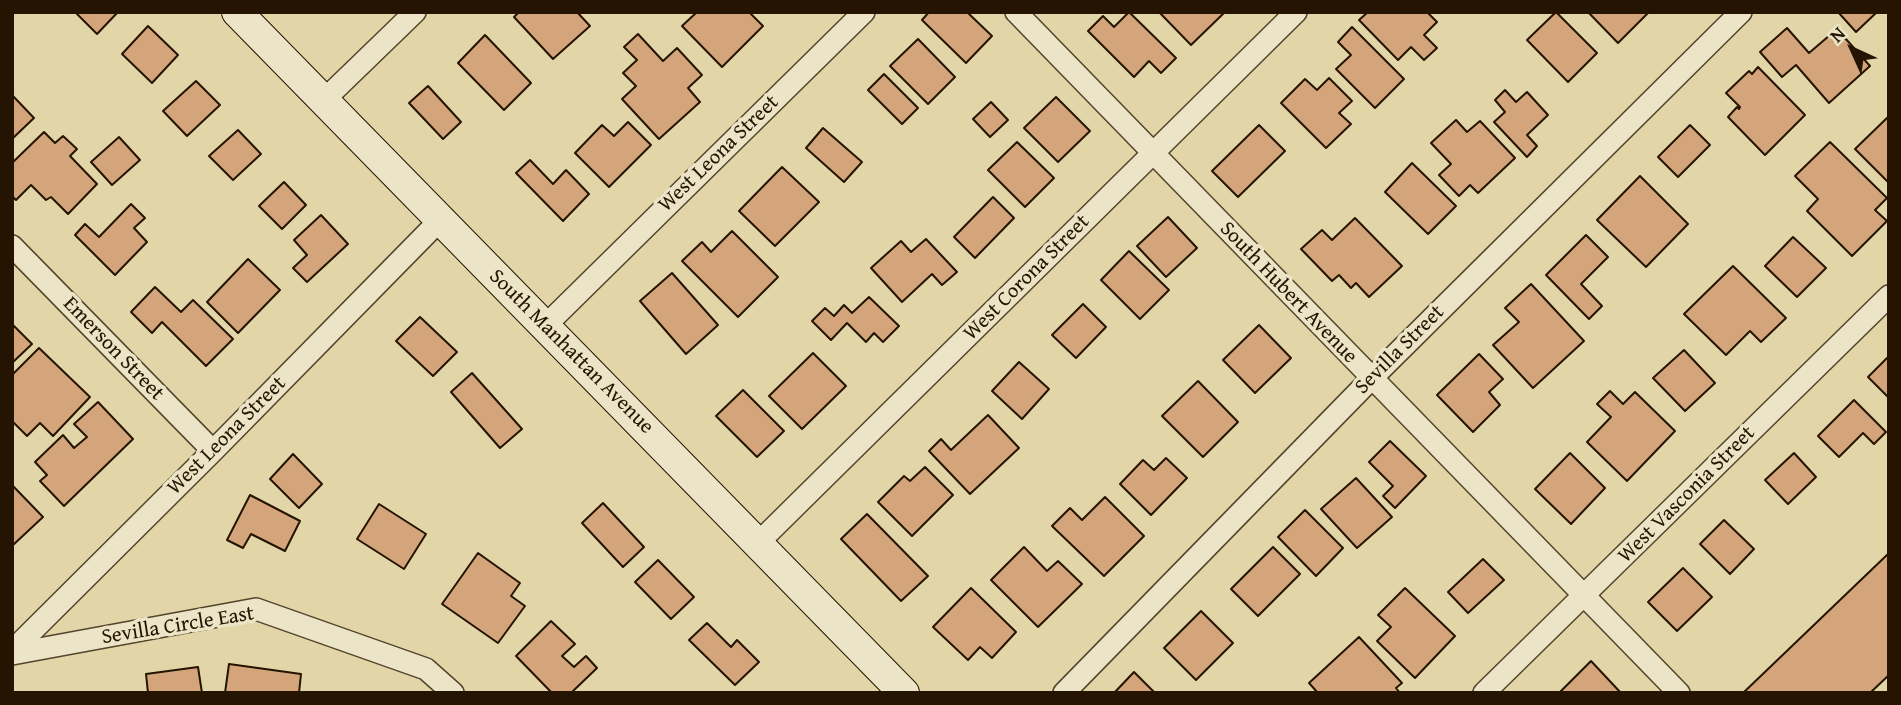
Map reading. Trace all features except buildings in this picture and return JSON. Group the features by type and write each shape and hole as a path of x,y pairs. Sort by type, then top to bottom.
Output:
{"main road":[{"name":"South Manhattan Avenue","path":"237,12 904,693"}],"street":[{"path":"323,101 415,12"},
{"name":"West Leona Street","path":"545,326 864,12"},
{"name":"South Hubert Avenue","path":"1016,12 1679,693"},
{"name":"West Corona Street","path":"758,543 1296,12"},
{"name":"Sevilla Street","path":"1064,693 1371,379 1741,12"},
{"name":"West Leona Street","path":"12,653 440,220"},
{"name":"Emerson Street","path":"12,246 213,451"},
{"name":"West Vasconia Street","path":"1484,693 1889,296"},
{"name":"Sevilla Circle East","path":"12,653 257,609 426,669 453,693"}]}
